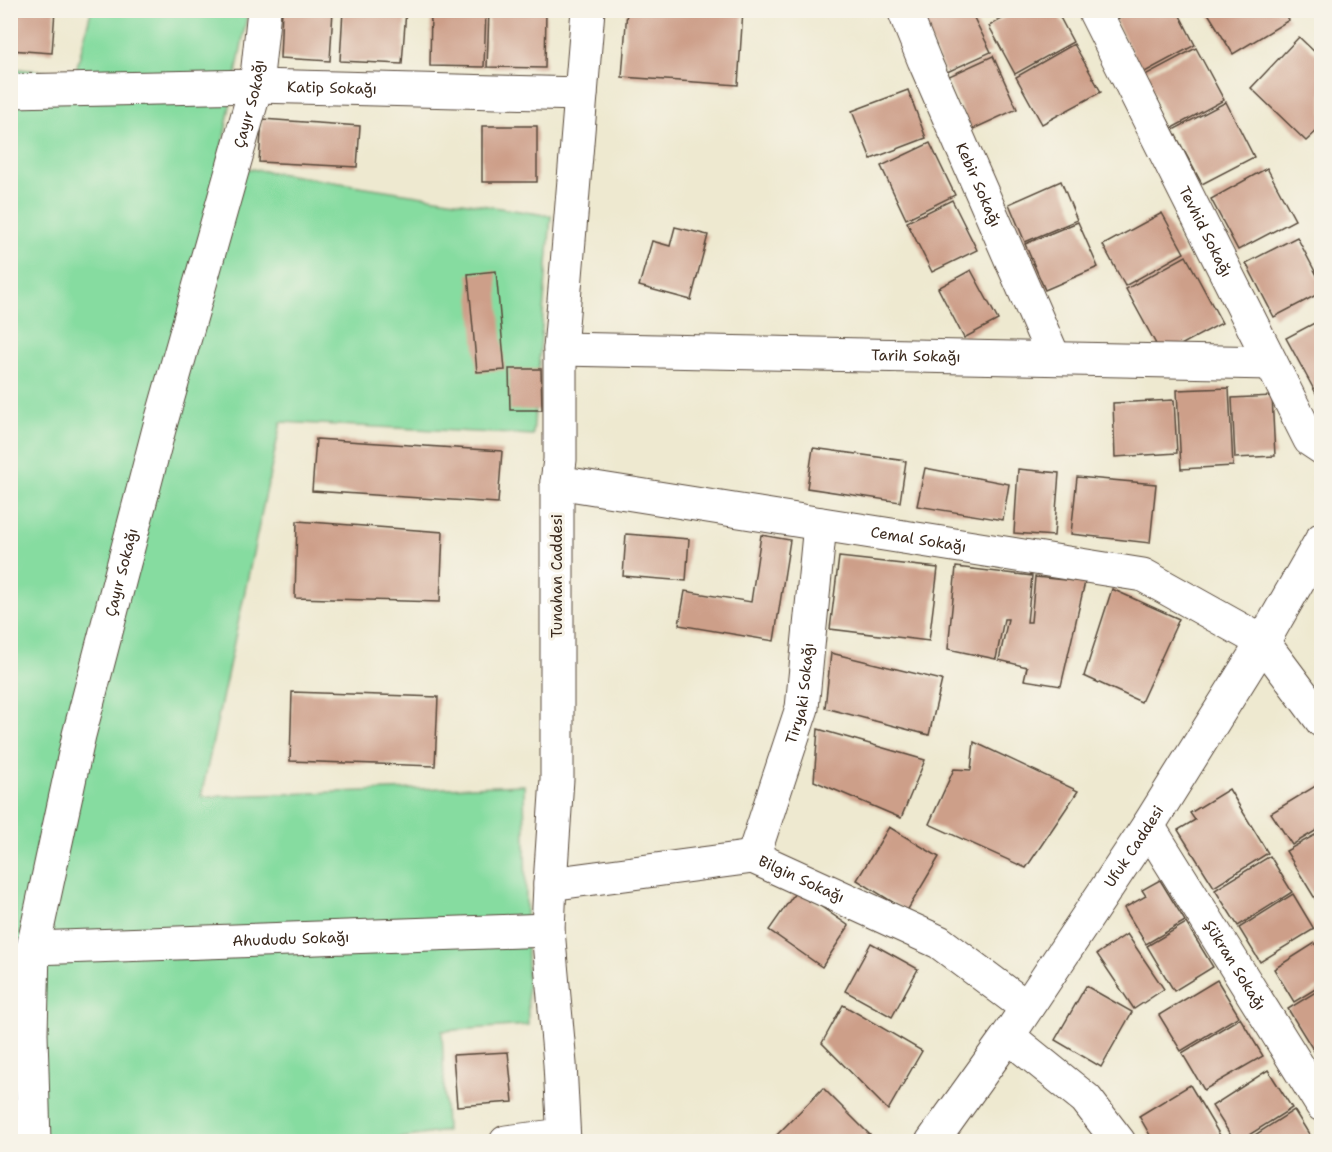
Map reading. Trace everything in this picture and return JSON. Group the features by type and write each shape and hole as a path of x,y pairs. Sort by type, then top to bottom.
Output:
{"street":[{"name":"Çayır Sokağı","path":"34,1142 31,1034 33,948 85,712 159,429 256,86 264,10"},
{"name":"Tunahan Caddesi","path":"563,1138 560,1064 548,930 557,779 557,482 560,460 560,349 588,10"},
{"name":"Kebir Sokağı","path":"904,10 1054,358"},
{"name":"Tevhid Sokağı","path":"1094,10 1310,440 1322,448"},
{"name":"Katip Sokağı","path":"10,91 256,86 581,94"},
{"name":"Tarih Sokağı","path":"560,349 1271,363"},
{"name":"Cemal Sokağı","path":"557,482 1143,575 1263,642"},
{"name":"Tiryaki Sokağı","path":"753,857 802,708 820,524"},
{"name":"Ufuk Caddesi","path":"932,1142 1008,1036 1148,826 1263,642 1322,539"},
{"path":"1263,642 1322,721"},
{"name":"Şükran Sokağı","path":"1148,826 1322,1105"},
{"name":"Bilgin Sokağı","path":"550,884 753,857 939,942 1026,1007"},
{"name":"Ahududu Sokağı","path":"33,948 548,930"},
{"path":"1008,1036 1086,1099 1119,1142"},
{"path":"506,1142 563,1138"}],"green space":[{"path":"91,11 248,11 219,164 551,216 533,435 281,422 201,797 524,785 528,1025 442,1031 446,1131 377,1142 11,1141 10,68 75,75"}],"building":[{"path":"10,10 55,10 52,53 10,50"},
{"path":"282,10 333,10 330,61 280,58"},
{"path":"343,10 406,10 402,64 340,61"},
{"path":"431,10 486,10 484,67 430,66"},
{"path":"489,10 546,10 545,68 487,67"},
{"path":"627,10 743,10 738,85 622,77"},
{"path":"917,10 970,10 991,52 945,73"},
{"path":"1018,10 1056,10 1073,42 1015,74 989,26"},
{"path":"1134,10 1177,10 1195,45 1143,73 1115,20"},
{"path":"1206,10 1283,10 1289,20 1233,54"},
{"path":"1299,37 1322,59 1322,126 1306,141 1251,88"},
{"path":"1074,44 1101,92 1042,124 1016,77"},
{"path":"1196,48 1224,100 1172,128 1145,75"},
{"path":"993,56 1017,109 971,130 947,77"},
{"path":"908,90 926,138 871,159 852,111"},
{"path":"1226,102 1254,157 1202,184 1173,130"},
{"path":"262,119 360,126 357,167 259,162"},
{"path":"482,126 537,126 537,182 482,182"},
{"path":"930,143 955,195 906,219 881,166"},
{"path":"1267,168 1295,220 1238,250 1211,199"},
{"path":"1061,181 1077,220 1025,242 1009,204"},
{"path":"952,200 977,250 932,272 907,222"},
{"path":"1162,213 1184,253 1125,286 1103,245"},
{"path":"1078,222 1098,267 1045,290 1025,244"},
{"path":"675,227 708,235 691,300 639,286 652,241 670,246"},
{"path":"1297,237 1322,285 1322,292 1274,317 1246,263"},
{"path":"1186,256 1222,323 1162,355 1126,289"},
{"path":"971,270 998,320 964,338 938,288"},
{"path":"496,271 505,370 477,372 468,274"},
{"path":"1322,319 1322,396 1318,397 1286,338"},
{"path":"509,369 541,369 542,410 510,410"},
{"path":"1229,388 1233,466 1181,469 1177,390"},
{"path":"1272,396 1275,456 1235,458 1232,398"},
{"path":"1174,400 1177,453 1115,457 1113,403"},
{"path":"316,439 502,451 498,503 312,491"},
{"path":"813,448 906,461 900,502 807,488"},
{"path":"925,468 1009,484 1003,520 917,506"},
{"path":"1018,469 1059,473 1054,536 1014,533"},
{"path":"1077,477 1156,484 1150,543 1071,534"},
{"path":"297,521 443,532 440,602 295,598"},
{"path":"626,534 689,539 686,581 623,576"},
{"path":"761,535 790,540 774,641 679,625 685,591 751,602"},
{"path":"839,557 938,568 929,641 830,629"},
{"path":"956,567 1032,576 1027,622 1031,622 1035,577 1085,582 1061,686 1024,680 1027,667 999,660 1008,619 1004,619 996,659 948,649"},
{"path":"1112,589 1179,619 1141,702 1084,676"},
{"path":"831,653 942,680 929,735 825,708"},
{"path":"292,692 438,697 435,766 290,761"},
{"path":"818,729 925,760 901,818 814,781"},
{"path":"974,742 1078,791 1026,868 929,824 954,769 971,770"},
{"path":"1322,782 1322,827 1292,845 1271,813"},
{"path":"1229,789 1268,853 1214,887 1178,830 1195,820 1190,813"},
{"path":"889,827 939,857 907,911 857,880"},
{"path":"1322,831 1322,910 1286,851"},
{"path":"1270,856 1292,892 1238,926 1215,890"},
{"path":"1160,880 1185,921 1146,944 1124,908 1146,896 1142,890"},
{"path":"797,890 849,926 822,967 769,930"},
{"path":"1293,894 1314,929 1260,962 1239,928"},
{"path":"1186,923 1213,967 1174,991 1147,946"},
{"path":"1127,934 1164,989 1134,1009 1097,954"},
{"path":"871,943 918,969 892,1017 845,991"},
{"path":"1315,943 1322,953 1322,985 1294,1002 1274,969"},
{"path":"1217,980 1239,1016 1181,1051 1159,1015"},
{"path":"1086,986 1132,1012 1101,1067 1055,1040"},
{"path":"1322,988 1322,1053 1317,1056 1288,1009"},
{"path":"843,1005 922,1051 888,1110 822,1043"},
{"path":"1240,1018 1263,1056 1204,1090 1182,1053"},
{"path":"508,1052 513,1102 457,1106 453,1055"},
{"path":"1268,1070 1292,1108 1235,1142 1212,1106"},
{"path":"1190,1085 1224,1142 1154,1142 1139,1116"},
{"path":"823,1088 877,1142 770,1142"},
{"path":"1294,1110 1314,1142 1244,1142"}]}
